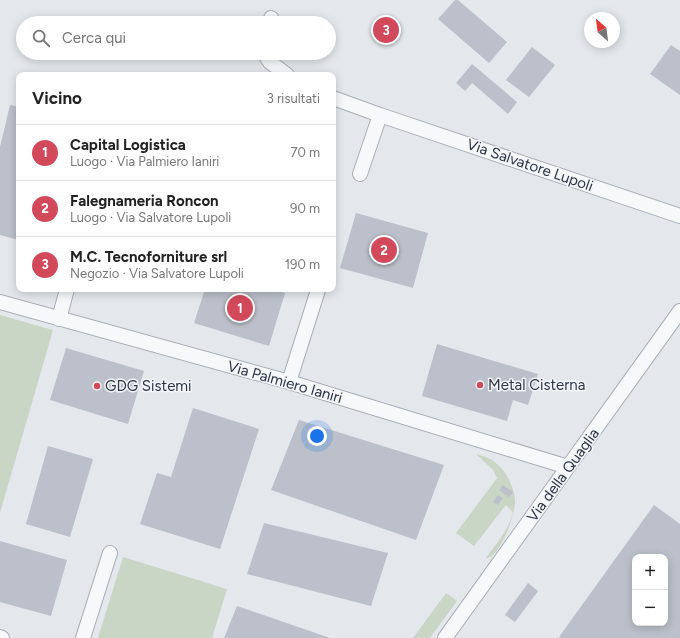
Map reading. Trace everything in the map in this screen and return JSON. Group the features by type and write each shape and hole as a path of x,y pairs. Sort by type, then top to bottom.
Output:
{"street":[{"path":"269,60 284,72"},
{"name":"Via Salvatore Lupoli","path":"336,99 680,216"},
{"path":"360,174 380,115"},
{"path":"59,319 66,292"},
{"path":"290,382 317,292"},
{"name":"Via Palmiero Ianiri","path":"0,302 290,382 568,467"},
{"name":"Via della Quaglia","path":"445,638 680,311"},
{"path":"83,638 110,553"}],"green space":[{"path":"0,315 53,330 0,513"},
{"path":"476,454 493,461 503,470 510,482 515,500 515,506 510,524 502,543 497,551 486,558 505,531 513,513 506,505 474,546 456,533 497,478 493,470"},
{"path":"123,557 227,589 212,638 98,638"},
{"path":"446,593 457,601 430,638 413,638"}],"building":[{"path":"455,0 458,0 507,42 489,63 438,19"},
{"path":"671,45 680,51 680,95 650,74"},
{"path":"532,47 555,65 529,97 506,80"},
{"path":"472,64 517,102 508,114 472,83 465,91 456,83"},
{"path":"10,105 16,106 16,239 0,235 0,147"},
{"path":"356,213 428,233 413,288 340,268"},
{"path":"204,292 285,293 269,346 194,323"},
{"name":"Metal Cisterna","path":"437,344 538,374 528,405 513,400 507,421 422,396"},
{"name":"GDG Sistemi","path":"66,348 144,371 128,424 50,400"},
{"path":"193,408 259,429 220,549 140,524 157,473 171,477"},
{"path":"299,420 444,465 416,540 271,490"},
{"path":"48,446 93,459 70,537 26,524"},
{"path":"503,485 513,492 509,497 499,490"},
{"path":"498,495 503,498 498,505 493,502"},
{"path":"654,505 680,524 680,638 559,637"},
{"path":"264,523 388,553 371,606 247,574"},
{"path":"0,541 67,560 51,616 0,602"},
{"path":"528,583 538,591 515,622 505,615"},
{"path":"237,606 330,638 224,638"}],"place":[{"name":"M.C. Tecnoforniture srl","path":"386,30"},
{"name":"Falegnameria Roncon","path":"384,250"},
{"name":"Capital Logistica","path":"240,308"},
{"name":"Metal Cisterna","path":"480,385"},
{"name":"GDG Sistemi","path":"97,386"}]}
